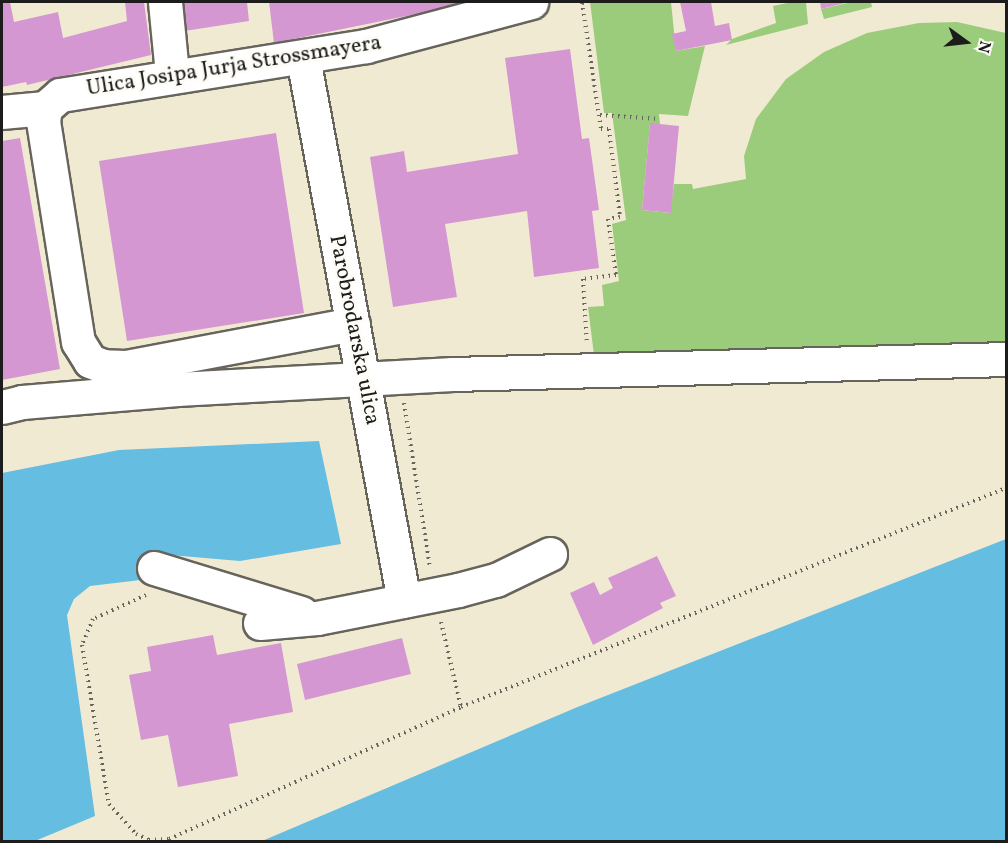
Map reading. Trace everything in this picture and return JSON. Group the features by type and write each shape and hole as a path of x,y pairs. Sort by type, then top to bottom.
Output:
{"street":[{"path":"165,2 172,74"},
{"name":"Ulica Josipa Jurja Strossmayera","path":"2,112 45,108 60,95 172,74 303,58 366,46 531,2"},
{"name":"Parobrodarska ulica","path":"303,58 364,382 419,598"},
{"path":"45,108 43,122 78,342 90,361 103,366 126,367 353,324"},
{"path":"2,407 22,402 177,389 364,382 400,378 1006,359"},
{"path":"260,623 317,618 496,580 550,554"},
{"path":"155,581 317,618"}],"path":[{"path":"588,2 582,2 601,129 609,129 620,218 608,219 616,275 583,279 587,346 593,372"},
{"path":"600,116 659,119"},
{"path":"400,378 419,598 461,707"},
{"path":"155,581 145,595 115,606 93,619 82,645 109,804 122,823 149,840 169,839 461,707 1006,488"}],"green space":[{"path":"590,2 671,2 676,51 705,46 688,116 659,114 660,124 650,124 642,210 670,213 674,184 692,184 693,189 746,179 744,156 756,119 786,79 824,52 867,33 919,23 957,22 1006,33 1006,359 596,371 588,307 604,306 602,285 619,281 612,224 626,220 612,113 604,113"},
{"path":"806,2 808,24 726,45 732,39 776,23 773,6"},
{"path":"852,2 871,2 872,7 824,19 821,9"}],"water":[{"path":"319,441 341,544 240,561 158,554 149,579 90,586 74,599 67,615 95,816 35,841 2,842 2,473 119,450"},
{"path":"1006,539 1006,841 262,841 580,706"}],"building":[{"path":"2,2 10,2 14,22 58,12 63,38 127,21 125,2 144,2 151,55 27,85 26,82 2,87"},
{"path":"175,2 247,2 249,21 178,32"},
{"path":"269,2 470,2 470,3 274,43"},
{"path":"680,2 711,2 715,26 729,23 732,40 676,51 672,34 686,31"},
{"path":"820,2 849,2 821,9"},
{"path":"570,49 582,139 589,138 599,210 592,211 599,268 534,277 527,211 445,224 457,297 393,307 370,157 404,151 407,172 518,154 505,58"},
{"path":"650,123 679,126 671,213 642,210"},
{"path":"276,133 304,313 127,341 99,161"},
{"path":"20,138 60,369 2,380 2,141"},
{"path":"657,556 676,596 660,603 663,608 593,645 570,593 594,582 600,595 613,588 608,578"},
{"path":"213,635 217,655 281,643 293,712 229,724 238,776 178,787 168,735 141,740 129,675 151,671 147,647"},
{"path":"402,638 411,674 305,700 297,664"}]}
